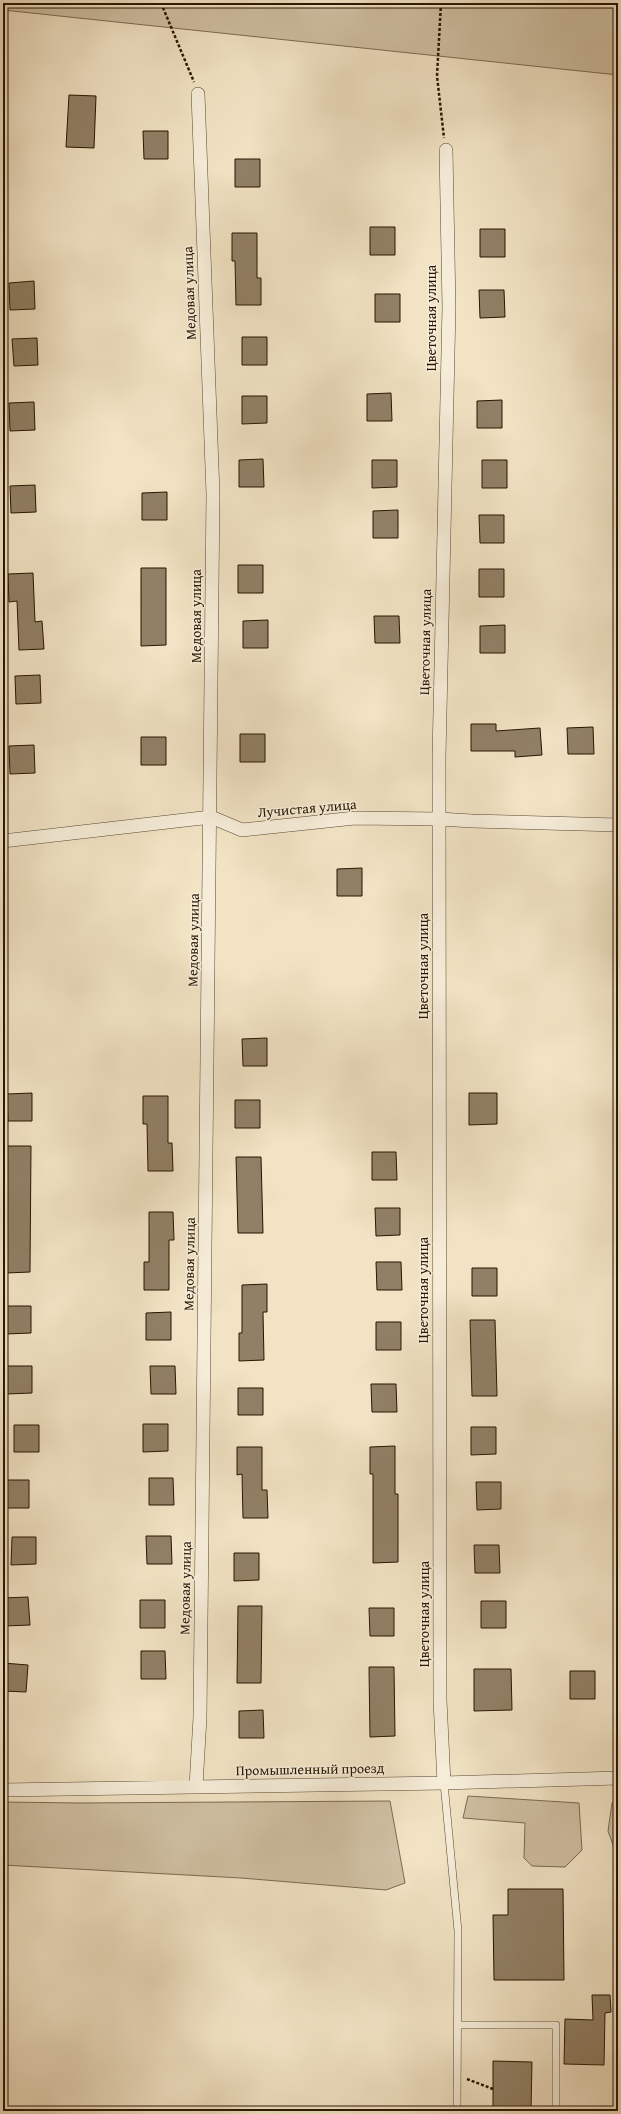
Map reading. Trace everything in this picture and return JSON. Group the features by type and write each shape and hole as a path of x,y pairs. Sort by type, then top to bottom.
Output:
{"street":[{"name":"Медовая улица","path":"196,1786 200,1717 211,816 213,494 198,94"},
{"name":"Цветочная улица","path":"444,1783 440,1700 439,818 449,307 446,150"},
{"name":"Лучистая улица","path":"211,816 242,830 355,818 439,818 472,821 618,825"},
{"path":"3,841 211,816"},
{"name":"Промышленный проезд","path":"3,1790 444,1783 618,1778"}],"lane":[{"path":"444,1783 458,1931 456,2111"},
{"path":"457,2025 556,2025 556,2111"}],"path":[{"path":"161,3 198,94"},
{"path":"441,3 437,76 446,150"},
{"path":"532,3 618,7"},
{"path":"465,2078 493,2089"}],"shaded area":[{"path":"3,3 618,3 618,75 3,10"},
{"path":"468,1796 579,1803 582,1850 565,1867 532,1866 524,1858 525,1823 463,1818"},
{"path":"618,1800 618,1854 616,1853 608,1831 612,1803"},
{"path":"390,1801 405,1883 386,1890 241,1878 3,1865 3,1802"}],"building":[{"path":"69,95 96,96 94,148 66,147"},
{"path":"143,131 168,131 168,159 144,159"},
{"path":"235,159 260,159 260,187 235,187"},
{"path":"370,227 395,227 395,255 370,255"},
{"path":"480,229 505,229 505,257 480,257"},
{"path":"232,233 257,233 257,278 261,278 261,305 236,305 235,261 232,261"},
{"path":"34,281 35,309 10,310 9,283"},
{"path":"479,290 504,290 505,317 480,318"},
{"path":"375,294 400,294 400,322 375,322"},
{"path":"242,337 267,337 267,365 242,365"},
{"path":"37,338 38,365 14,366 12,339"},
{"path":"391,393 392,421 367,421 367,394"},
{"path":"242,396 267,396 267,423 242,424"},
{"path":"502,400 502,428 477,428 477,401"},
{"path":"34,402 35,430 10,431 9,403"},
{"path":"263,459 264,487 239,487 239,460"},
{"path":"372,460 397,460 397,487 372,488"},
{"path":"482,460 507,460 507,488 482,488"},
{"path":"35,485 36,512 11,513 10,486"},
{"path":"167,492 167,520 142,520 142,493"},
{"path":"398,510 398,538 373,538 373,511"},
{"path":"479,515 504,515 504,543 480,543"},
{"path":"238,565 263,565 263,593 238,593"},
{"path":"141,568 166,568 166,645 141,646"},
{"path":"479,569 504,569 504,597 479,597"},
{"path":"33,573 35,622 42,621 44,649 19,650 17,601 9,602 8,574"},
{"path":"374,616 399,616 400,643 375,643"},
{"path":"268,620 268,648 243,648 243,621"},
{"path":"505,625 505,653 480,653 480,626"},
{"path":"40,675 41,703 16,704 15,676"},
{"path":"471,724 496,724 496,731 540,728 542,755 515,757 515,751 471,751"},
{"path":"593,727 594,754 568,754 567,728"},
{"path":"240,734 265,734 265,762 240,762"},
{"path":"141,737 166,737 166,765 141,765"},
{"path":"34,745 35,773 10,774 9,746"},
{"path":"362,868 362,896 337,896 337,869"},
{"path":"267,1038 267,1066 243,1066 242,1039"},
{"path":"32,1093 32,1121 8,1121 7,1094"},
{"path":"469,1093 497,1093 497,1124 469,1125"},
{"path":"143,1096 168,1096 168,1143 172,1143 173,1171 148,1171 147,1124 143,1124"},
{"path":"235,1100 260,1100 260,1128 235,1128"},
{"path":"7,1146 31,1146 30,1272 6,1273"},
{"path":"372,1152 396,1152 397,1180 372,1180"},
{"path":"236,1157 261,1157 263,1233 238,1233"},
{"path":"375,1208 400,1208 400,1235 376,1236"},
{"path":"149,1212 173,1212 174,1240 169,1240 169,1290 144,1290 144,1262 149,1262"},
{"path":"376,1262 401,1262 402,1290 377,1290"},
{"path":"472,1268 497,1268 497,1296 472,1296"},
{"path":"267,1284 267,1312 263,1312 264,1360 239,1361 239,1333 242,1333 242,1285"},
{"path":"6,1306 31,1306 31,1333 6,1334"},
{"path":"171,1312 171,1340 146,1340 146,1313"},
{"path":"470,1320 495,1320 497,1396 472,1396"},
{"path":"376,1322 401,1322 401,1350 376,1350"},
{"path":"7,1366 32,1366 32,1393 7,1394"},
{"path":"150,1366 175,1366 176,1394 151,1394"},
{"path":"371,1384 396,1384 397,1412 372,1412"},
{"path":"238,1388 263,1388 263,1415 238,1415"},
{"path":"143,1424 168,1424 168,1451 143,1452"},
{"path":"14,1425 39,1425 39,1452 14,1452"},
{"path":"471,1427 496,1427 496,1454 471,1455"},
{"path":"395,1446 395,1494 398,1494 398,1562 373,1563 373,1474 370,1474 370,1447"},
{"path":"237,1447 262,1447 262,1490 267,1490 268,1518 243,1518 242,1474 237,1475"},
{"path":"149,1478 173,1478 174,1505 149,1505"},
{"path":"4,1480 29,1480 29,1508 5,1508"},
{"path":"476,1482 501,1482 501,1509 477,1510"},
{"path":"146,1536 171,1536 172,1564 147,1564"},
{"path":"12,1537 36,1537 36,1564 11,1565"},
{"path":"474,1545 499,1545 500,1573 475,1573"},
{"path":"234,1553 259,1553 259,1580 234,1581"},
{"path":"28,1597 30,1625 5,1626 3,1598"},
{"path":"140,1600 165,1600 165,1628 140,1628"},
{"path":"481,1601 506,1601 506,1628 481,1628"},
{"path":"238,1606 262,1606 261,1683 237,1683"},
{"path":"369,1608 394,1608 394,1636 370,1636"},
{"path":"141,1651 165,1651 166,1679 141,1679"},
{"path":"3,1663 28,1665 26,1692 3,1691"},
{"path":"369,1667 394,1667 395,1736 370,1737"},
{"path":"474,1669 511,1669 512,1710 474,1711"},
{"path":"570,1671 595,1671 595,1699 570,1699"},
{"path":"263,1710 264,1738 239,1738 239,1711"},
{"path":"508,1889 563,1889 564,1980 494,1980 493,1915 508,1915"},
{"path":"592,1995 610,1995 611,2012 605,2013 604,2065 564,2064 565,2019 593,2020"},
{"path":"493,2061 532,2062 531,2111 493,2111"}]}
